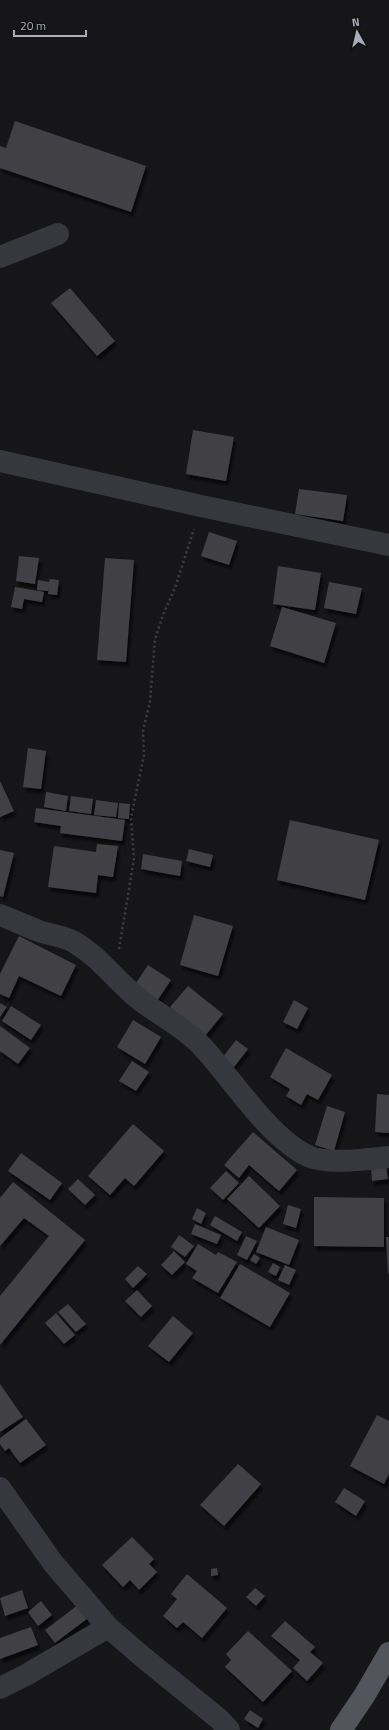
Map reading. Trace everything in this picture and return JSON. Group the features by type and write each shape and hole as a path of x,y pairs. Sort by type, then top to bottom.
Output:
{"main road":[{"path":"341,1730 364,1696 389,1653"}],"street":[{"path":"0,257 58,234"},
{"path":"0,461 202,506 389,545"},
{"path":"0,915 39,931 74,942 108,969 140,1000 169,1019 206,1051 270,1126 292,1147 309,1156 329,1160 389,1157"},
{"path":"0,1488 53,1563 108,1627 220,1720 228,1730"},
{"path":"0,1688 26,1675 108,1627"}],"path":[{"path":"108,969 119,949 134,859 132,818 144,755 143,730 150,701 155,639 163,615 175,588 202,506"}],"building":[{"path":"15,121 146,166 131,212 0,168 0,146 6,148"},
{"path":"70,288 115,341 97,356 51,303"},
{"path":"193,430 234,437 226,481 186,474"},
{"path":"299,489 347,495 343,521 295,514"},
{"path":"209,532 237,541 229,565 201,556"},
{"path":"19,556 39,558 35,584 16,581"},
{"path":"105,558 134,560 126,662 97,660"},
{"path":"278,566 321,573 315,610 273,604"},
{"path":"50,579 59,580 57,595 48,594 49,585 48,591 37,590 38,580 49,582"},
{"path":"329,582 362,588 356,614 324,608"},
{"path":"15,587 44,592 42,602 24,599 22,609 11,607"},
{"path":"282,607 336,623 324,663 270,646"},
{"path":"28,748 46,751 41,789 23,787"},
{"path":"0,781 14,811 0,817"},
{"path":"46,792 68,796 66,811 44,807"},
{"path":"71,796 93,799 91,814 69,811"},
{"path":"96,800 118,803 116,817 94,815"},
{"path":"119,803 130,804 129,819 118,818"},
{"path":"36,808 125,820 122,841 60,833 61,826 34,822"},
{"path":"290,820 379,840 365,900 277,880"},
{"path":"97,844 118,846 113,877 98,875 96,893 48,887 54,846 96,852"},
{"path":"189,849 213,855 210,867 186,861"},
{"path":"0,850 14,853 3,897 0,896"},
{"path":"143,854 182,861 180,876 141,869"},
{"path":"194,915 233,926 218,976 180,965"},
{"path":"19,936 76,965 61,996 19,976 9,998 0,994 0,974"},
{"path":"148,965 171,980 157,1001 134,986"},
{"path":"188,986 223,1014 205,1036 170,1007"},
{"path":"294,1000 308,1008 297,1029 283,1022"},
{"path":"0,1003 7,1007 0,1017"},
{"path":"11,1006 41,1025 31,1040 2,1021"},
{"path":"133,1020 161,1037 145,1064 117,1047"},
{"path":"0,1026 30,1048 18,1064 0,1051"},
{"path":"236,1040 248,1049 234,1067 222,1058"},
{"path":"286,1048 332,1075 318,1100 307,1094 301,1105 286,1096 290,1089 270,1077"},
{"path":"132,1061 149,1072 136,1091 119,1081"},
{"path":"377,1094 389,1095 389,1133 375,1132"},
{"path":"327,1106 345,1112 334,1151 315,1145"},
{"path":"133,1124 164,1151 134,1186 125,1178 110,1195 88,1176"},
{"path":"253,1132 297,1170 279,1191 249,1165 239,1178 224,1165"},
{"path":"21,1153 62,1183 50,1200 8,1171"},
{"path":"386,1166 388,1179 372,1181 371,1168"},
{"path":"226,1171 239,1183 223,1200 210,1188"},
{"path":"249,1176 280,1206 259,1228 227,1199"},
{"path":"78,1179 95,1195 85,1205 68,1189"},
{"path":"13,1182 85,1240 0,1345 0,1296 49,1236 24,1218 0,1246 0,1198"},
{"path":"314,1197 384,1198 384,1247 314,1246"},
{"path":"288,1205 301,1209 296,1228 283,1224"},
{"path":"197,1208 206,1213 201,1224 192,1219"},
{"path":"215,1216 242,1232 237,1241 210,1225"},
{"path":"195,1224 221,1235 217,1244 191,1234"},
{"path":"266,1227 299,1240 289,1265 256,1252"},
{"path":"179,1235 194,1246 185,1257 171,1247"},
{"path":"246,1236 257,1241 247,1260 237,1255"},
{"path":"386,1237 389,1237 388,1274"},
{"path":"198,1244 216,1255 218,1252 237,1262 218,1293 192,1278 197,1271 186,1264"},
{"path":"174,1251 185,1262 172,1275 161,1265"},
{"path":"254,1254 260,1258 256,1264 250,1260"},
{"path":"273,1263 280,1267 276,1276 268,1272"},
{"path":"240,1264 290,1293 270,1327 220,1298"},
{"path":"285,1265 296,1270 289,1285 278,1280"},
{"path":"138,1266 147,1274 133,1288 125,1279"},
{"path":"137,1290 152,1306 141,1317 125,1301"},
{"path":"68,1304 86,1324 76,1332 58,1312"},
{"path":"56,1313 75,1335 64,1344 45,1323"},
{"path":"173,1316 193,1333 169,1362 148,1346"},
{"path":"0,1384 23,1417 0,1432"},
{"path":"377,1415 389,1421 389,1474 384,1484 350,1466"},
{"path":"26,1419 46,1445 20,1463 9,1448 5,1451 0,1444 0,1438"},
{"path":"238,1464 261,1484 224,1526 200,1505"},
{"path":"344,1488 365,1501 356,1516 335,1502"},
{"path":"132,1537 154,1559 149,1564 157,1572 139,1590 130,1580 123,1587 102,1565"},
{"path":"217,1568 218,1575 211,1576 211,1569"},
{"path":"187,1574 227,1608 202,1638 183,1622 177,1628 163,1616 177,1599 171,1594"},
{"path":"255,1588 265,1596 256,1606 246,1597"},
{"path":"22,1590 28,1608 5,1616 0,1598"},
{"path":"41,1601 52,1615 38,1626 28,1612"},
{"path":"78,1605 88,1618 55,1643 45,1630"},
{"path":"285,1621 315,1647 310,1652 323,1663 307,1681 293,1668 300,1660 271,1636"},
{"path":"31,1627 38,1645 0,1659 0,1638"},
{"path":"248,1631 292,1671 263,1702 225,1667 231,1660 226,1654"},
{"path":"250,1710 263,1719 258,1728 244,1719"}]}
